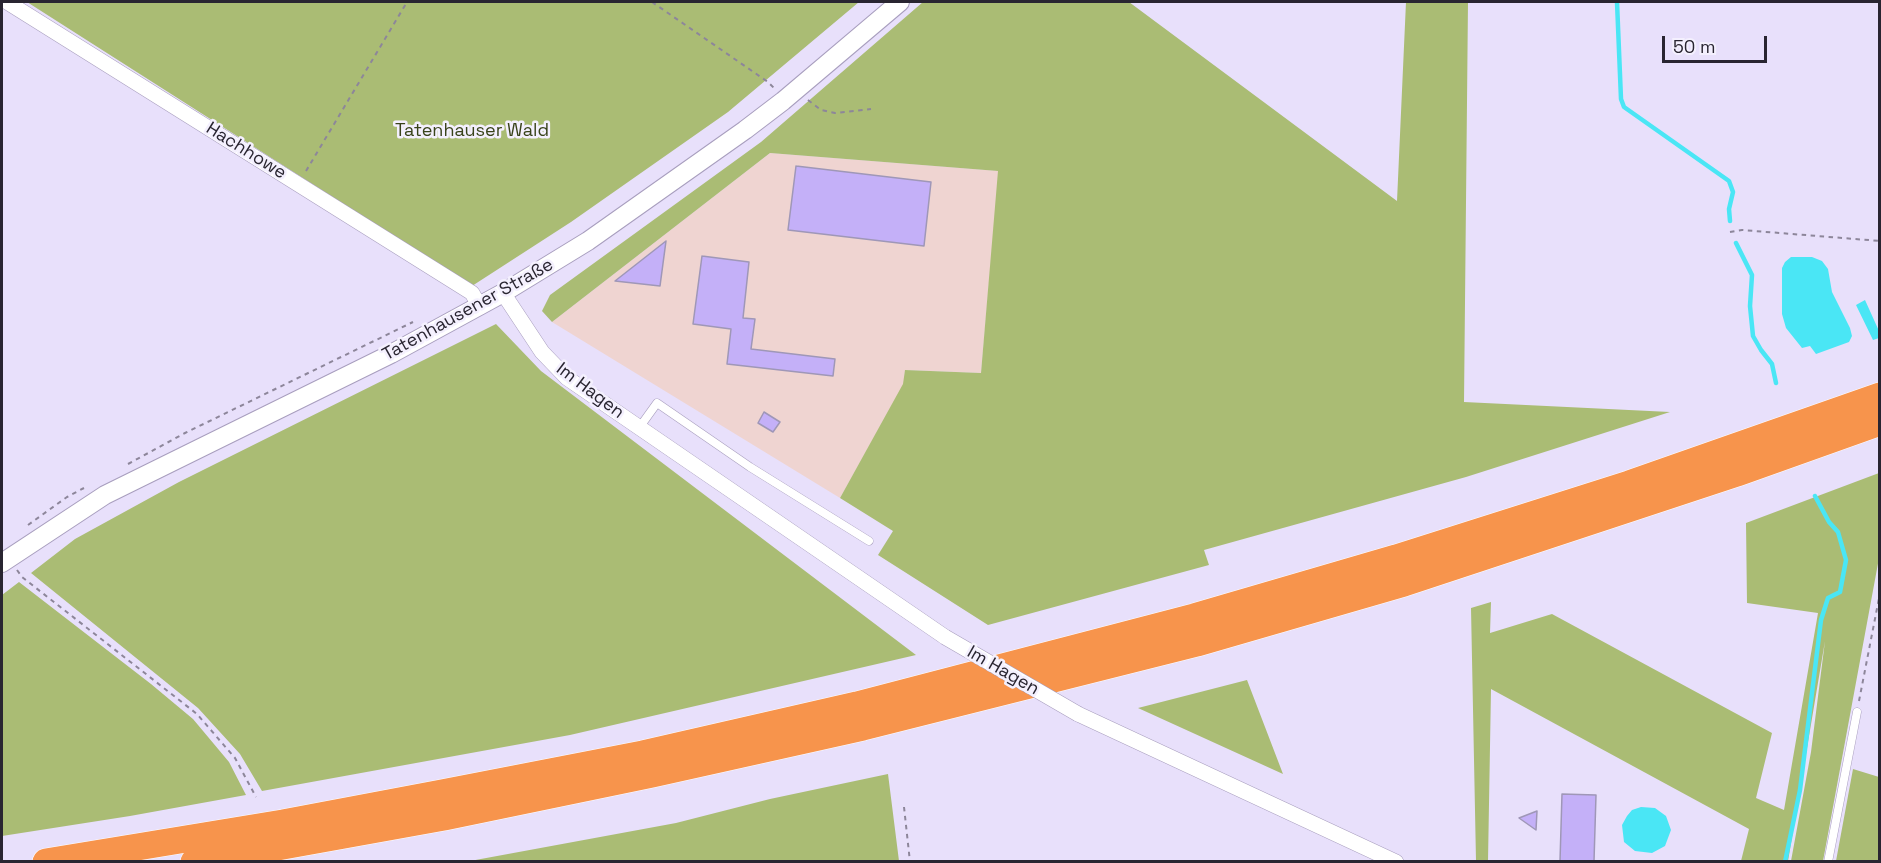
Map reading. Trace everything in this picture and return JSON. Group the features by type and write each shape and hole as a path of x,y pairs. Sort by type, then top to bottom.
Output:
{"highway":[{"path":"46,861 284,823 643,754 868,702 1194,617 1396,558 1652,477 1880,396"},
{"path":"194,861 433,819 652,774 863,727 1197,643 1404,583 1737,473 1880,422"}],"street":[{"name":"Hachhowe","path":"7,2 472,293 480,307"},
{"name":"Tatenhausener Straße","path":"5,560 105,495 391,354 480,307 588,241 745,130 900,2"},
{"name":"Im Hagen","path":"503,293 542,352 567,378 945,637 1078,714 1392,861"}],"lane":[{"name":"Im Hagen","path":"639,428 657,403 750,467 869,542"},
{"path":"1828,861 1857,712"}],"path":[{"path":"299,184 407,2"},
{"path":"652,2 768,82"},
{"path":"798,88 810,103 821,110 835,113 871,109"},
{"path":"1730,232 1742,230 1880,241"},
{"path":"5,560 22,578 197,714 235,758 256,797"},
{"path":"1857,712 1880,593"},
{"path":"904,807 909,861"}],"shaded area":[{"path":"770,153 999,171 981,373 905,370 904,384 840,498 552,322"}],"green space":[{"name":"Tatenhauser Wald","path":"27,2 859,2 728,112 571,222 472,286"},
{"path":"923,2 1129,2 1397,201 1406,2 1468,2 1464,402 1670,412 1466,477 1204,550 1209,565 988,625 878,555 893,531 840,498 903,384 905,370 981,373 998,171 770,153 552,322 542,311 550,295 761,142"},
{"path":"496,324 541,371 916,655 570,735 262,791 240,754 198,708 31,573 75,539 179,482"},
{"path":"1879,473 1879,558 1823,861 1791,861 1811,752 1825,641 1788,861 1741,861 1749,829 1491,689 1488,861 1476,861 1471,608 1491,602 1490,633 1552,614 1772,733 1756,798 1784,810 1818,613 1747,603 1746,523"},
{"path":"19,582 193,719 229,762 246,795 2,836 2,595"},
{"path":"1247,680 1283,774 1138,708"},
{"path":"1853,769 1879,777 1879,861 1836,861"},
{"path":"888,774 899,861 470,861 676,823 770,799"}],"water":[{"path":"1791,257 1812,257 1822,261 1828,269 1832,292 1850,328 1852,336 1849,342 1816,354 1810,346 1802,348 1786,328 1782,314 1782,268"},
{"path":"1865,300 1879,331 1879,338 1873,340 1856,305"},
{"path":"1641,807 1655,808 1666,816 1671,830 1665,846 1652,853 1635,851 1624,842 1622,825 1632,810"}],"building":[{"path":"796,166 931,182 924,246 788,230"},
{"path":"666,241 660,286 615,281"},
{"path":"702,256 749,262 743,318 755,319 751,349 835,359 833,376 727,364 731,329 693,324"},
{"path":"764,412 780,422 773,432 758,423"},
{"path":"1562,794 1596,795 1594,861 1560,861"},
{"path":"1537,811 1536,830 1519,818"}],"waterway":[{"path":"1617,2 1621,99 1624,107 1729,181 1733,192 1729,209 1730,221"},
{"path":"1736,243 1752,275 1750,306 1753,336 1772,364 1776,383"},
{"path":"1785,862 1800,790 1821,620 1828,598 1840,592 1846,560 1838,532 1829,522 1815,496"}]}
